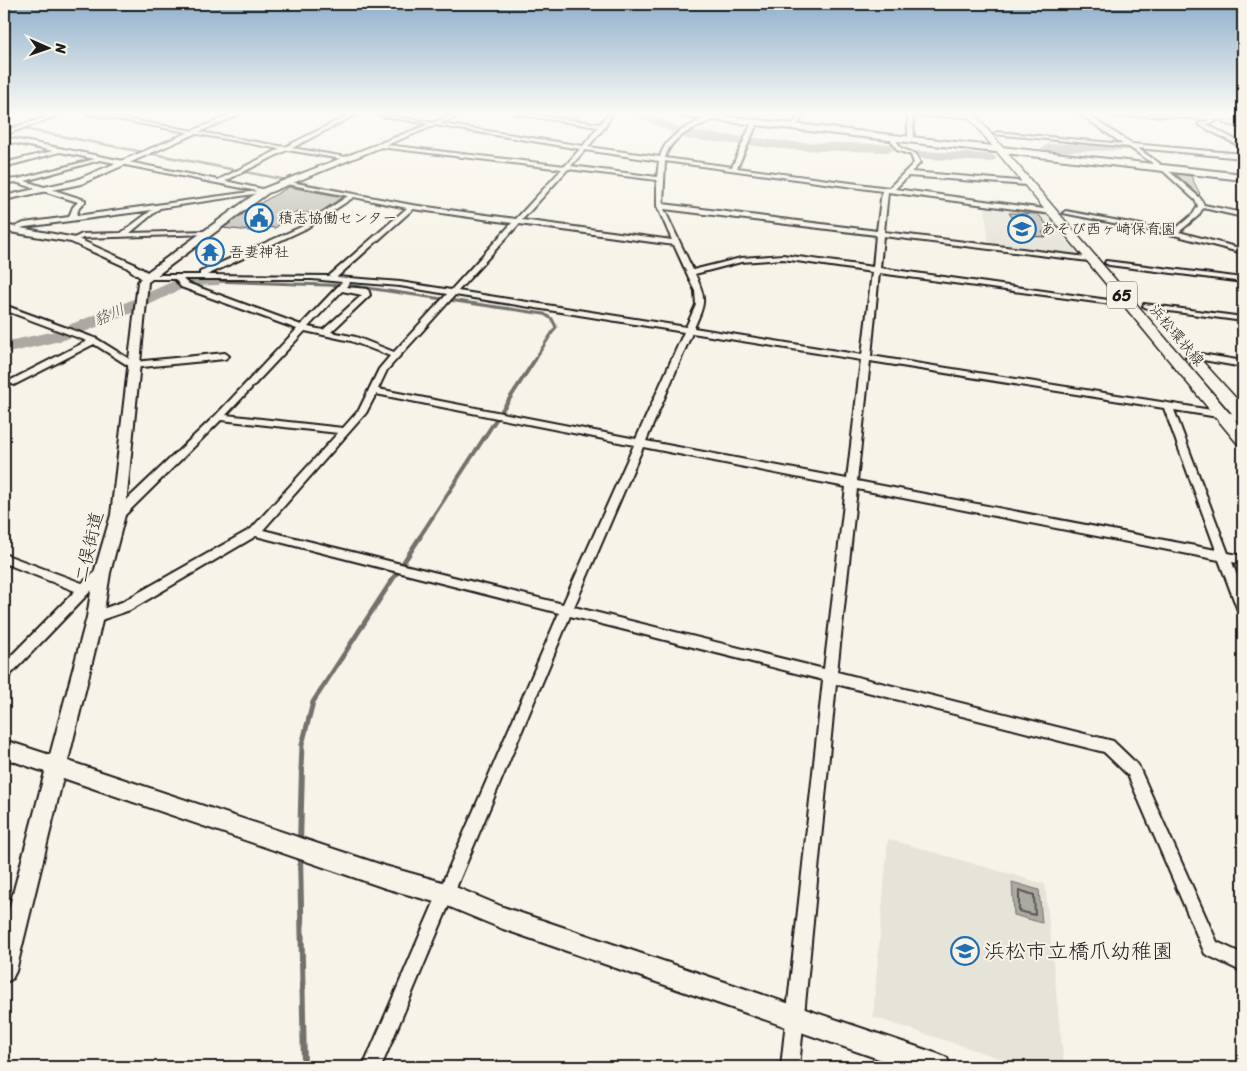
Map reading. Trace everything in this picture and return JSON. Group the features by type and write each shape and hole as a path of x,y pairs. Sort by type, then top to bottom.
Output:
{"highway":[{"path":"1141,164 1243,175"}],"main road":[{"name":"浜松環状線","path":"1014,164 1027,183 1059,212 1130,305 1243,440"},
{"name":"浜松環状線","path":"1017,164 1059,212 1109,263 1243,417"}],"street":[{"path":"4,182 18,181 82,164"},
{"path":"4,198 78,182 121,164"},
{"path":"128,164 263,192"},
{"path":"219,182 253,164"},
{"path":"14,229 24,225 263,192 333,164"},
{"path":"539,164 661,179"},
{"path":"95,617 126,606 255,532 362,411 383,369 394,355 567,164"},
{"path":"372,1067 566,611 700,305 699,291 692,273 676,243 660,206 662,164"},
{"path":"711,164 888,190 1059,212 1174,232 1243,251"},
{"path":"790,1067 830,676 867,360 875,270 888,190 909,174 916,164"},
{"path":"1157,164 1198,199 1201,206"},
{"path":"909,174 1027,183"},
{"path":"18,181 83,201 76,208 72,219"},
{"path":"290,181 352,196 412,207 676,243"},
{"path":"147,277 263,192"},
{"path":"199,276 303,228 352,196"},
{"path":"660,206 1094,260"},
{"path":"1201,206 1243,215"},
{"path":"1174,232 1196,215 1201,206"},
{"path":"331,278 412,207"},
{"path":"123,235 158,208"},
{"path":"4,228 73,240 129,264 147,277 180,280 302,328 353,340 394,355"},
{"path":"73,240 82,236 206,233"},
{"path":"692,273 762,257 783,258 1130,305"},
{"path":"1109,263 1243,280"},
{"path":"180,280 199,276 331,278 345,285 365,291 366,294 325,333"},
{"name":"二俣街道","path":"4,972 95,617 102,573 118,515 132,365 142,301 143,282 147,277"},
{"path":"345,285 447,297 688,331 1243,417"},
{"path":"118,515 220,417 302,328 345,285"},
{"path":"1147,306 1243,319"},
{"path":"4,308 94,341 132,365 225,356"},
{"path":"14,382 94,341"},
{"path":"1189,355 1243,364"},
{"path":"373,391 1243,560"},
{"path":"1168,406 1195,473 1243,608"},
{"path":"220,417 344,431"},
{"path":"255,532 1108,746 1132,770 1211,948 1243,963"},
{"path":"4,558 84,589"},
{"path":"4,672 84,589 102,573"},
{"path":"4,748 312,852 446,894 503,918 938,1067"}],"shaded area":[{"name":"あそび西ヶ崎保育園","path":"985,205 1044,212 1079,255 989,246"},
{"name":"浜松市立橋爪幼稚園","path":"888,839 1045,884 1064,1067 1027,1067 873,1017"}],"water":[{"path":"1012,882 1039,890 1042,923 1014,915"}],"building":[{"path":"1176,174 1191,176 1200,194 1199,195"},
{"path":"289,187 343,197 317,214 297,212 275,228 266,227 260,232 223,228 250,209"},
{"name":"あそび西ヶ崎保育園","path":"1009,213 1038,214 1053,232 1042,232 1046,237 1026,236"}],"waterway":[{"path":"205,164 354,193"},
{"name":"貉川","path":"4,348 57,336 126,309 185,281 213,281"},
{"path":"213,281 354,286 544,314 552,319 556,327 535,359"},
{"path":"419,538 536,358"},
{"path":"301,770 302,745 313,702 420,537"},
{"path":"300,843 302,769"},
{"path":"300,854 304,1067"}],"railway":[{"path":"4,467 4,493"}],"place":[{"name":"積志協働センター","path":"259,218"},
{"name":"あそび西ヶ崎保育園","path":"1022,229"},
{"name":"吾妻神社","path":"210,252"},
{"name":"浜松市立橋爪幼稚園","path":"965,951"}]}
